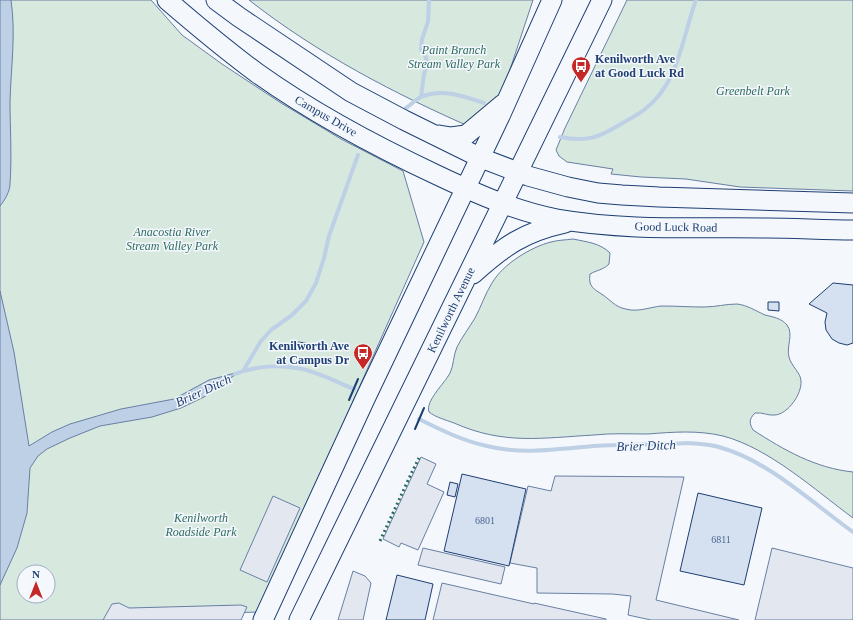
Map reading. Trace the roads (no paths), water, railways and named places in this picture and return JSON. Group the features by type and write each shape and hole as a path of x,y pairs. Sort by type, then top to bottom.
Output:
{"main road":[{"name":"Campus Drive","path":"167,0 219,45 288,94 358,135 466,188 503,203"},
{"path":"216,0 238,17 351,92 481,158 518,173 568,187 598,193 659,197 853,203"},
{"path":"264,620 365,399 481,158 552,0"},
{"name":"Kenilworth Avenue","path":"299,620 602,0"},
{"path":"432,134 451,137 466,135 508,99"},
{"name":"Good Luck Road","path":"503,203 534,214 572,222 605,225 680,228 853,230"},
{"path":"466,280 509,244 545,227 572,222"}],"water":[{"path":"0,0 11,0 13,38 10,101 10,184 7,195 0,206"},
{"path":"0,291 14,352 29,446 52,432 70,424 121,409 174,399 209,380 239,372 204,397 181,408 152,417 100,426 47,449 38,456 30,468 27,513 17,548 0,585"}],"waterway":[{"path":"421,97 424,74 427,66 426,57 421,49 422,39 428,22 429,0"},
{"path":"560,137 585,139 599,136 639,113 656,98 665,86 678,59 696,0"},
{"path":"406,108 421,97 437,93 453,94 484,103"},
{"path":"243,371 261,341 271,330 292,315 306,301 316,283 329,236 358,155"},
{"name":"Brier Ditch","path":"235,374 259,368 277,366 294,367 315,373 354,389"},
{"name":"Brier Ditch","path":"419,419 469,441 500,449 527,451 606,445 688,443 705,444 718,447 739,454 773,473 790,484 853,532"}],"place":[{"name":"Kenilworth Ave at Good Luck Rd","path":"581,83"},
{"name":"Kenilworth Ave at Campus Dr","path":"363,370"}],"park label":[{"name":"Paint Branch Stream Valley Park","path":"454,57"},
{"name":"Greenbelt Park","path":"753,91"},
{"name":"Anacostia River Stream Valley Park","path":"172,239"},
{"name":"Kenilworth Roadside Park","path":"201,525"}]}
